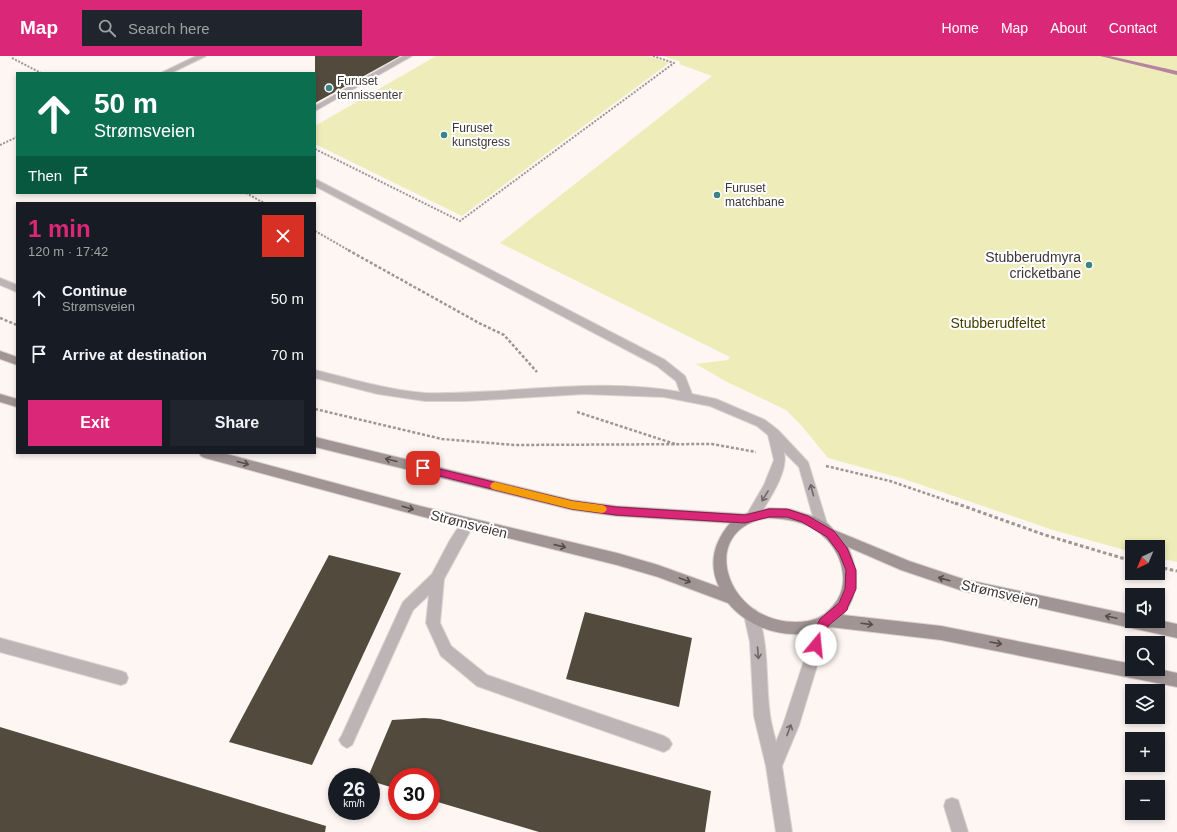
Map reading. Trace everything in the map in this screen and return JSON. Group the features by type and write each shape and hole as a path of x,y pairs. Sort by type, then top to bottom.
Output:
{"main road":[{"path":"0,355 16,361"},
{"path":"0,398 16,403"},
{"path":"316,442 572,505 616,511 749,518 769,513 787,513 805,518 826,531 843,551 851,570 851,589 843,606 826,621 806,628 787,628 768,624 740,607 731,598 723,583 719,568 719,553 724,539 733,528 749,518"},
{"name":"Strømsveien","path":"209,454 468,524 658,571 731,598"},
{"name":"Strømsveien","path":"826,531 906,566 963,585 1177,631"},
{"path":"826,621 941,633 1177,680"}],"street":[{"path":"167,72 202,56"},
{"path":"316,108 408,56"},
{"path":"316,183 661,363 681,379 688,398"},
{"path":"0,281 16,289"},
{"path":"316,374 378,390 425,397 466,397 584,390 636,391 712,402 734,410 761,423 774,433 804,465 826,531"},
{"path":"749,518 770,486 780,460 774,433"},
{"path":"347,740 408,606 437,578 455,544 468,524"},
{"path":"437,578 433,624 446,651 482,681 664,744"},
{"path":"751,615 757,642 762,716 774,766 784,832"},
{"path":"774,766 791,725 826,621"},
{"path":"0,645 121,678"},
{"path":"952,806 960,832"}],"path":[{"path":"316,149 460,221 674,63 653,56"},
{"path":"12,58 39,72"},
{"path":"0,145 16,137"},
{"path":"248,194 262,202"},
{"path":"316,233 479,323 504,335 539,374"},
{"path":"0,318 16,325"},
{"path":"316,409 442,439 468,442 514,445 712,444 761,453"},
{"path":"571,410 677,445"},
{"path":"821,465 890,481 1045,535 1125,559"},
{"path":"1165,568 1177,571"}],"green space":[{"name":"Furuset kunstgress","path":"436,56 648,56 669,63 462,216 316,144 316,125"},
{"name":"Stubberudfeltet","path":"663,56 1177,56 1177,562 1165,559 1165,540 1125,540 1125,550 1053,530 904,479 828,458 801,425 786,410 727,382 696,364 728,360 730,357 500,243 712,76 679,64 681,62"}],"building":[{"path":"315,56 400,56 316,102"},
{"path":"329,555 401,573 312,765 229,742"},
{"path":"585,612 692,638 679,707 566,679"},
{"path":"424,718 440,719 711,791 705,832 539,832 440,803 440,768 388,768 388,786 380,784 380,768 372,768 392,720"},
{"path":"0,727 326,826 325,832 0,832"}],"waterway":[{"path":"1103,56 1177,73"}],"slow traffic":[{"path":"495,486 572,505 602,509"}],"place":[{"name":"Furuset tennissenter","path":"329,88"},
{"name":"Furuset kunstgress","path":"444,135"},
{"name":"Furuset matchbane","path":"717,195"},
{"name":"Stubberudmyra cricketbane","path":"1089,265"}],"route":[{"path":"423,468 572,505 616,511 689,517 745,519 752,516 769,513 787,513 805,518 822,527 830,534 843,551 851,570 851,589 843,606 824,623 816,645"}]}
